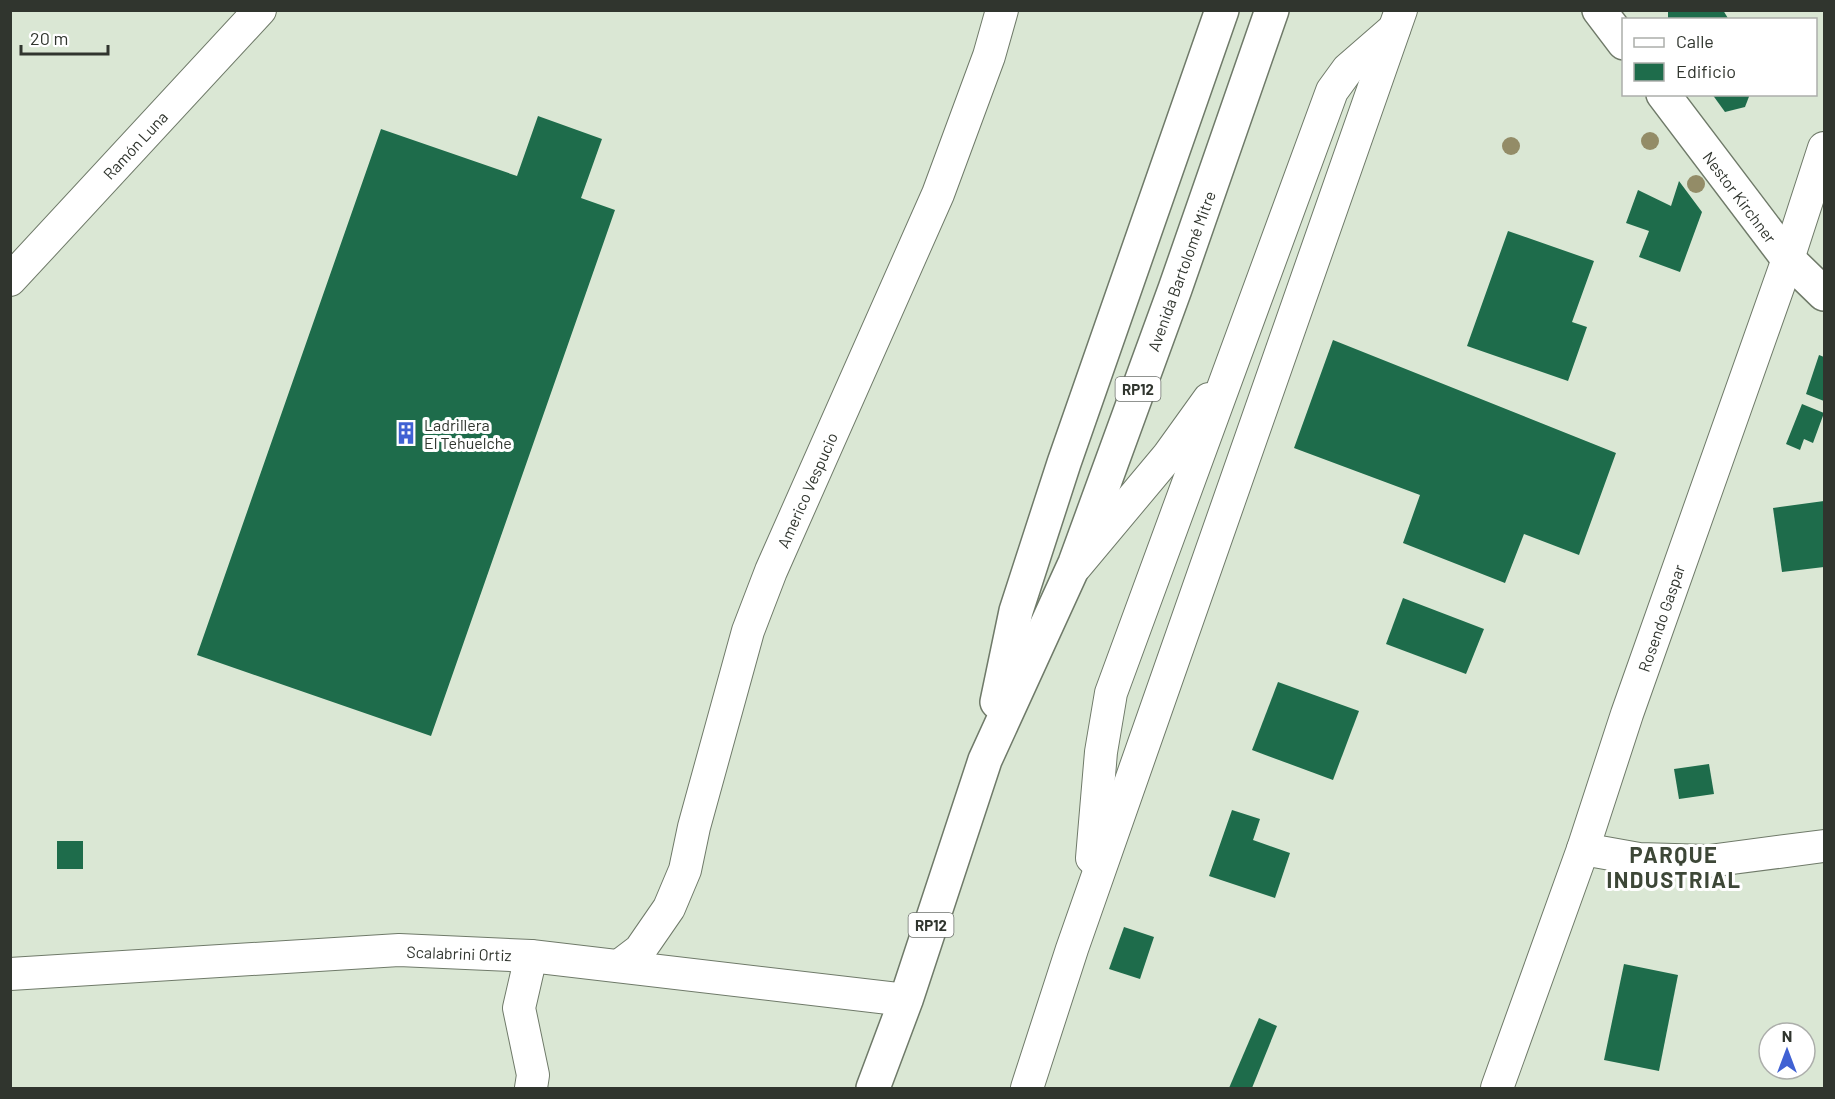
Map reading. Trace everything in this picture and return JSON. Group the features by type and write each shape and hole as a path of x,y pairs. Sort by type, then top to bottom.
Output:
{"main road":[{"name":"Avenida Bartolomé Mitre","path":"985,760 1016,611 1064,463 1222,10"},
{"name":"Avenida Bartolomé Mitre","path":"873,1089 906,1000 985,760 1071,571 1171,300 1272,10"},
{"path":"1599,10 1622,42"},
{"name":"Nestor Kirchner","path":"1665,96 1788,259 1824,294"}],"street":[{"name":"Ramón Luna","path":"10,280 260,10"},
{"name":"Americo Vespucio","path":"618,966 640,950 669,908 685,870 694,827 748,631 771,571 938,194 989,56 1002,10"},
{"path":"1088,903 1101,752 1111,693 1332,91 1348,69 1398,20"},
{"path":"1027,1089 1088,903 1398,20"},
{"name":"Rosendo Gaspar","path":"1497,1089 1583,849 1627,714 1788,259 1824,148"},
{"path":"1071,571 1168,456 1232,367"},
{"path":"1583,849 1639,859 1709,861 1824,846"},
{"name":"Scalabrini Ortiz","path":"10,974 399,950 531,956 906,1000"},
{"path":"531,956 519,1008 533,1075 531,1089"}],"building":[{"path":"1671,10 1723,10 1728,18 1668,18 1668,12"},
{"path":"1713,96 1749,96 1745,107 1725,112"},
{"name":"Ladrillera El Tehuelche","path":"538,116 602,139 581,198 615,210 431,736 197,655 381,129 517,176"},
{"path":"1679,181 1702,212 1680,272 1639,257 1649,231 1626,223 1638,190 1671,206"},
{"path":"1508,231 1594,261 1572,322 1587,327 1568,381 1467,346"},
{"path":"1333,340 1616,453 1579,555 1524,534 1505,583 1403,543 1420,495 1294,448"},
{"path":"1819,355 1824,357 1824,401 1806,394"},
{"path":"1802,404 1824,413 1813,443 1804,439 1800,450 1786,444"},
{"path":"1824,501 1824,567 1782,572 1773,508"},
{"path":"1403,598 1484,629 1466,674 1386,644"},
{"path":"1278,682 1359,711 1333,780 1252,750"},
{"path":"1709,764 1714,794 1679,799 1674,769"},
{"path":"1232,810 1260,819 1253,840 1290,853 1275,898 1209,876"},
{"path":"57,841 83,841 83,869 57,869"},
{"path":"1124,927 1154,937 1140,979 1109,969"},
{"path":"1624,964 1678,975 1659,1071 1604,1060"},
{"path":"1259,1018 1277,1026 1252,1088 1229,1088"}],"place":[{"name":"Ladrillera El Tehuelche","path":"406,433"}],"district":[{"name":"PARQUE INDUSTRIAL","path":"1674,866"}]}
